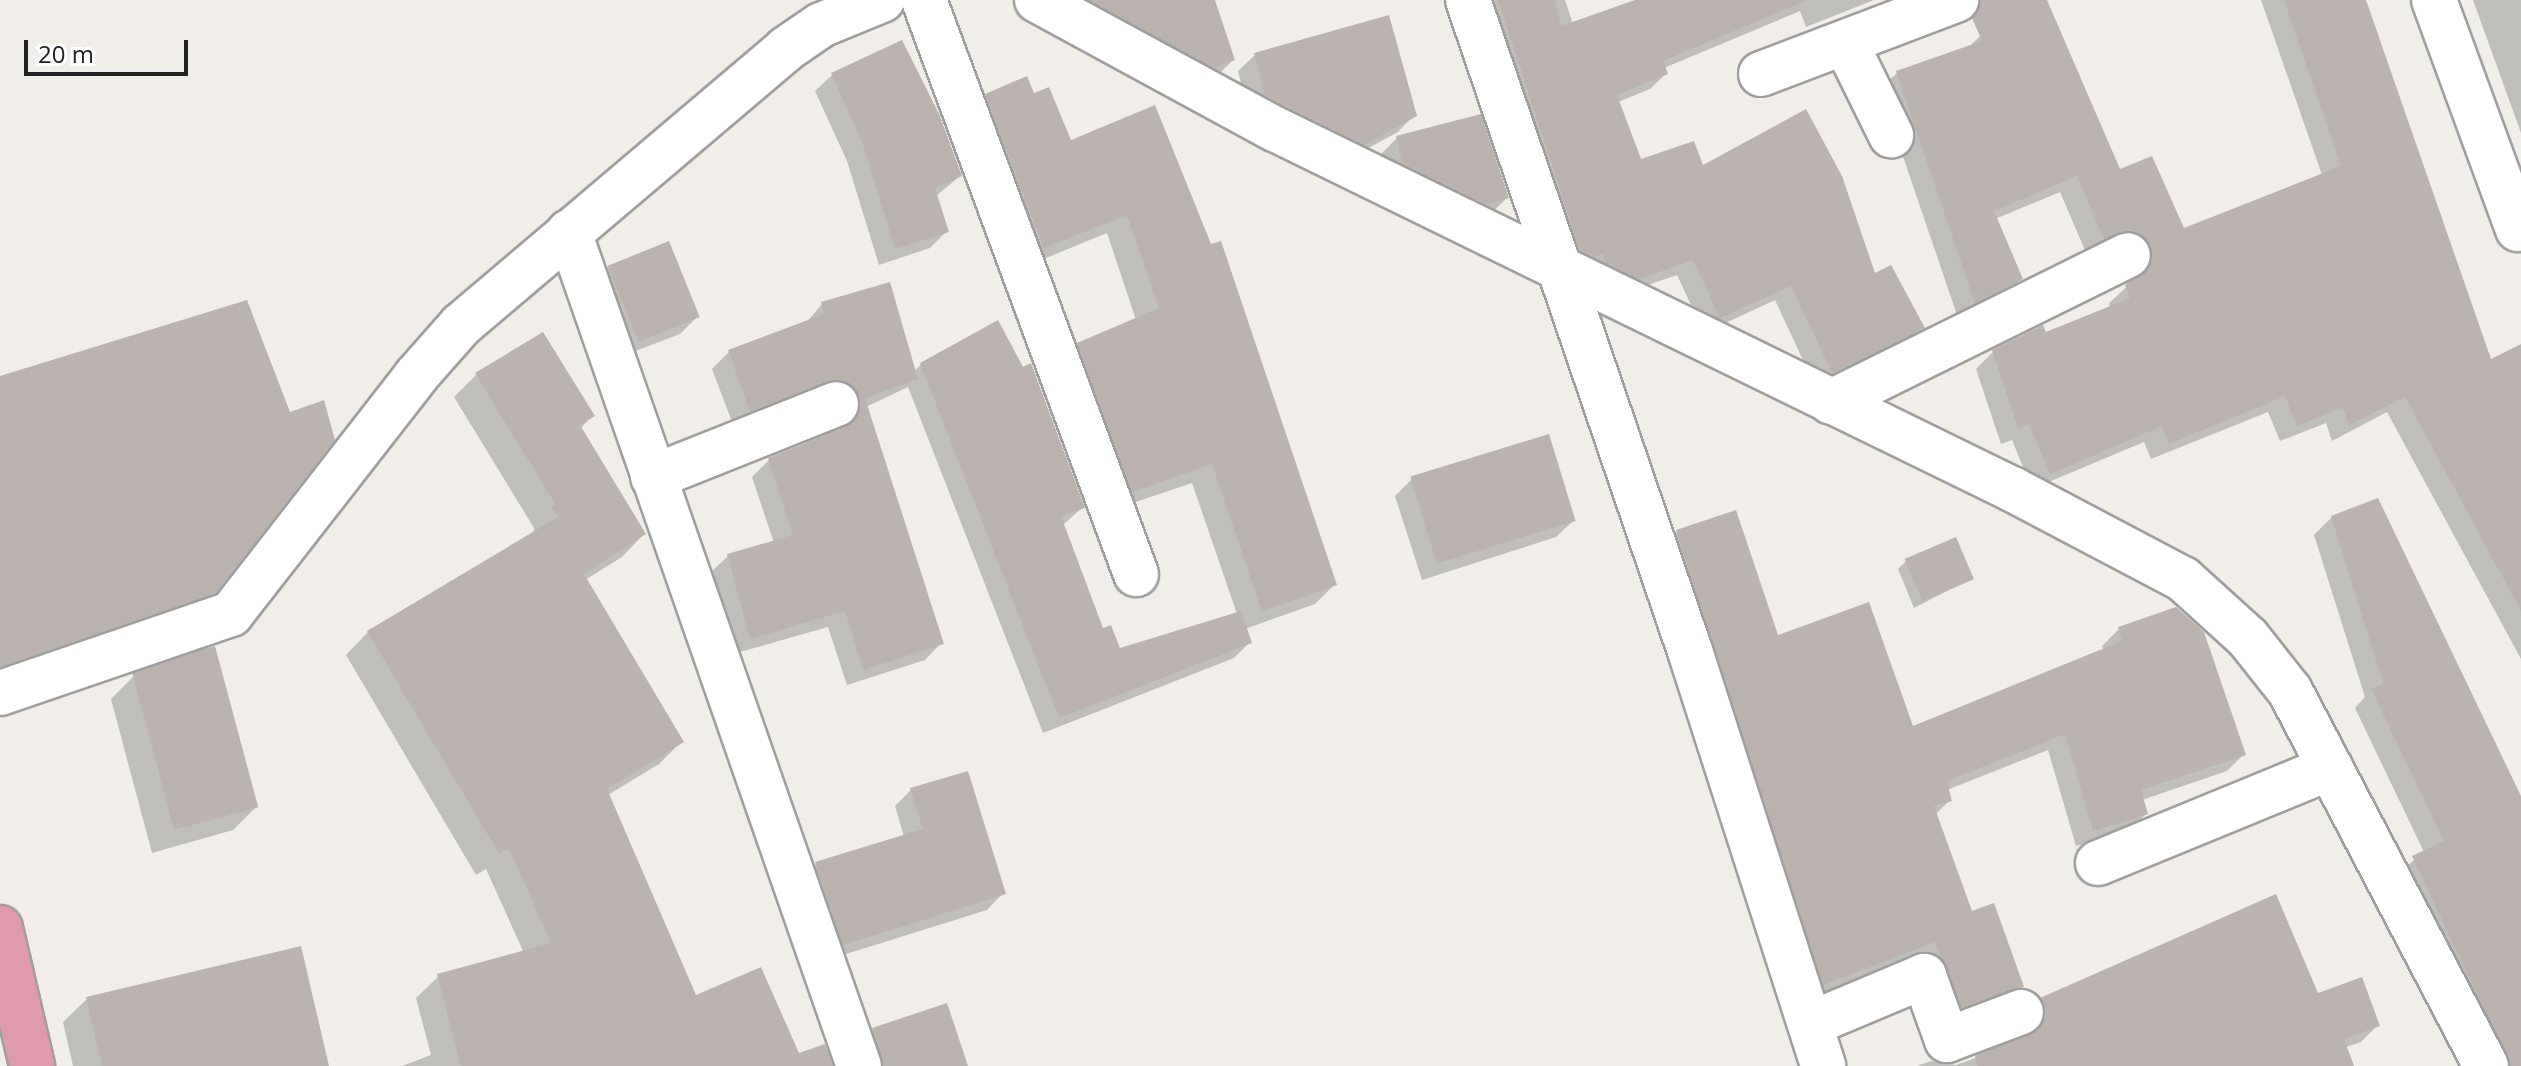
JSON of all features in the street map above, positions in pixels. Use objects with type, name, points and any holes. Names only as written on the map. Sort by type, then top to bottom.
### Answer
[{"type":"highway","points":[[0,928],[32,1066]]},
{"type":"street","points":[[0,693],[231,614],[416,376],[461,325],[786,49],[821,25],[882,0]]},
{"type":"street","points":[[924,0],[1136,574]]},
{"type":"street","points":[[1037,0],[1275,129],[1557,264],[2014,490],[2183,579],[2228,616],[2283,682],[2330,768],[2478,1064]]},
{"type":"street","points":[[1468,0],[1823,1066]]},
{"type":"street","points":[[1761,74],[1956,0]]},
{"type":"street","points":[[2434,0],[2518,229]]},
{"type":"street","points":[[1846,44],[1891,135]]},
{"type":"street","points":[[569,232],[859,1066]]},
{"type":"street","points":[[1831,402],[2128,255]]},
{"type":"street","points":[[653,477],[836,404]]},
{"type":"street","points":[[2098,863],[2330,768]]},
{"type":"street","points":[[1810,1024],[1924,976],[1947,1040],[2021,1012]]},
{"type":"building","points":[[1089,0],[1215,0],[1235,60],[1214,68]]},
{"type":"building","points":[[1498,0],[1555,0],[1561,26],[1635,0],[1807,0],[1663,61],[1668,74],[1617,95],[1641,159],[1694,141],[1703,165],[1806,109],[1842,176],[1875,273],[1891,265],[1925,328],[1832,373],[1791,286],[1720,318],[1693,260],[1639,279],[1606,263],[1603,254],[1594,257],[1580,250]]},
{"type":"building","points":[[1980,0],[2047,0],[2120,169],[2152,156],[2184,228],[2341,166],[2284,0],[2366,0],[2491,359],[2521,344],[2521,611],[2405,397],[2349,425],[2343,407],[2297,426],[2285,396],[2169,444],[2162,426],[2050,474],[2029,424],[2018,428],[1992,350],[2043,325],[2046,332],[2130,298],[2125,285],[2148,269],[2153,256],[2141,234],[2129,230],[2104,239],[2077,176],[1994,211],[2023,279],[1975,303],[1896,71],[1982,41],[1972,18]]},
{"type":"building","points":[[1389,15],[1417,116],[1364,145],[1265,95],[1254,53]]},
{"type":"building","points":[[902,40],[939,114],[962,176],[935,188],[949,232],[895,249],[863,144],[831,73]]},
{"type":"building","points":[[1027,76],[1034,93],[1049,87],[1071,140],[1155,105],[1211,244],[1221,241],[1337,585],[1262,611],[1212,464],[1132,492],[1077,343],[1159,308],[1127,215],[1044,248],[985,94]]},
{"type":"building","points":[[1481,114],[1509,198],[1486,204],[1402,163],[1396,136]]},
{"type":"building","points":[[669,241],[700,317],[639,342],[608,266]]},
{"type":"building","points":[[890,282],[918,379],[865,398],[944,644],[863,670],[845,611],[750,639],[727,554],[793,535],[768,458],[846,427],[861,408],[859,394],[851,384],[828,381],[750,411],[728,350],[824,314],[821,302]]},
{"type":"building","points":[[247,300],[290,412],[324,400],[335,440],[216,593],[0,667],[0,376]]},
{"type":"building","points":[[998,320],[1023,367],[1031,363],[1085,508],[1061,516],[1103,628],[1111,625],[1120,648],[1241,611],[1252,643],[1059,718],[920,363]]},
{"type":"building","points":[[543,332],[595,416],[580,425],[646,534],[584,574],[684,742],[607,789],[696,995],[761,967],[799,1053],[825,1044],[833,1066],[461,1066],[437,974],[551,943],[509,848],[499,854],[367,631],[558,517],[552,507],[555,504],[475,373]]},
{"type":"building","points":[[1549,434],[1576,521],[1437,563],[1410,476]]},
{"type":"building","points":[[2378,498],[2521,796],[2521,1066],[2511,1066],[2412,856],[2444,841],[2371,689],[2383,683],[2331,516]]},
{"type":"building","points":[[1736,510],[1778,635],[1869,602],[1913,726],[2122,641],[2118,627],[2176,607],[2204,632],[2246,755],[2141,790],[2148,814],[2093,831],[2065,734],[1947,781],[1952,801],[1934,806],[1972,911],[1994,903],[2024,987],[1962,1008],[1935,942],[1823,985],[1676,530]]},
{"type":"building","points":[[1956,537],[1974,579],[1922,601],[1904,559]]},
{"type":"building","points":[[215,646],[258,807],[174,830],[131,669]]},
{"type":"building","points":[[968,771],[1006,894],[843,945],[815,862],[923,829],[910,788]]},
{"type":"building","points":[[2276,894],[2318,993],[2362,977],[2380,1026],[2344,1039],[2354,1066],[1978,1066],[1975,1056],[2040,1028],[2046,1015],[2040,998]]},
{"type":"building","points":[[301,946],[329,1066],[102,1066],[86,997]]},
{"type":"building","points":[[947,1003],[968,1066],[883,1066],[872,1028]]}]
